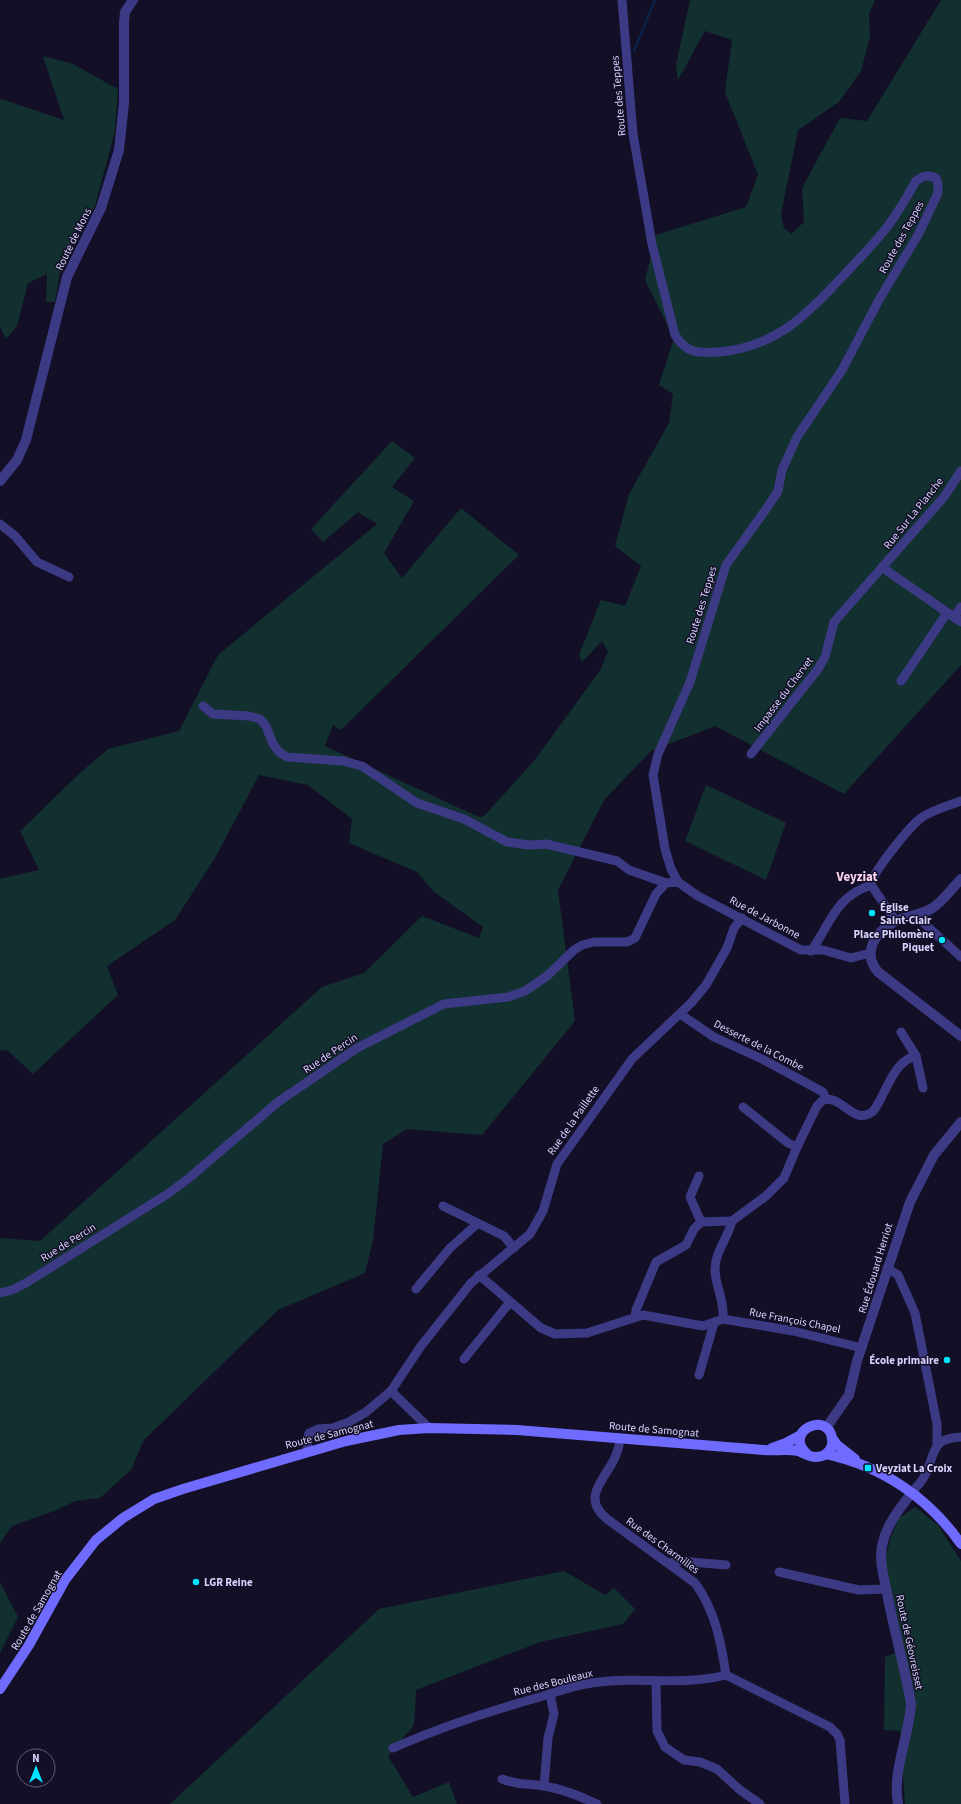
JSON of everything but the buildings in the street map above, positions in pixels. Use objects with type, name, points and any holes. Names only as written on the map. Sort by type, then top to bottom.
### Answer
[{"type":"main road","points":[[864,1466],[826,1454],[817,1457],[807,1454],[801,1446],[801,1435],[807,1427],[811,1425],[821,1425],[826,1428],[837,1445],[864,1466],[912,1492],[939,1516],[961,1544]]},
{"type":"main road","name":"Route de Samognat","points":[[0,1689],[29,1645],[65,1580],[96,1540],[123,1518],[154,1499],[307,1451],[365,1436],[429,1428],[484,1428],[764,1450],[797,1451],[807,1454]]},
{"type":"main road","name":"Route de Samognat","points":[[764,1450],[786,1443],[801,1435]]},
{"type":"main road","points":[[826,1454],[831,1447],[832,1438]]},
{"type":"street","name":"Route de Mons","points":[[0,481],[17,460],[26,440],[67,277],[77,253],[101,208],[114,169],[119,150],[124,103],[125,12],[133,0]]},
{"type":"street","name":"Route des Teppes","points":[[622,0],[633,134],[652,244],[675,334],[681,344],[688,350],[702,353],[738,349],[752,346],[785,330],[811,310],[884,231],[916,181],[923,176],[930,175],[936,178],[938,184],[938,193],[918,235],[880,298],[842,370],[797,437],[782,470],[778,491],[726,565],[690,682],[658,754],[653,775],[665,849],[671,869],[678,882]]},
{"type":"street","name":"Rue Sur La Planche","points":[[883,568],[944,497],[961,472]]},
{"type":"street","points":[[0,524],[15,536],[37,562],[69,577]]},
{"type":"street","points":[[883,568],[954,618]]},
{"type":"street","name":"Impasse du Chervet","points":[[751,754],[818,670],[824,657],[834,622],[883,568]]},
{"type":"street","points":[[901,680],[954,618],[961,607]]},
{"type":"street","points":[[203,706],[213,714],[249,716],[260,719],[266,726],[273,744],[279,752],[287,757],[343,761],[362,766],[417,803],[464,819],[507,842],[528,845],[546,844],[616,861],[629,870],[666,883],[678,882]]},
{"type":"street","points":[[870,886],[874,876],[910,828],[920,818],[931,812],[961,801]]},
{"type":"street","points":[[961,879],[933,908],[896,921],[878,935],[870,947],[872,964],[878,972],[961,1036]]},
{"type":"street","name":"Rue de Jarbonne","points":[[678,882],[698,896],[801,950],[823,950],[851,958],[870,953]]},
{"type":"street","name":"Rue de Percin","points":[[0,1293],[12,1290],[26,1283],[169,1193],[278,1102],[357,1048],[444,1004],[508,997],[525,991],[547,976],[574,950],[582,945],[594,942],[627,942],[635,938],[656,894],[666,883]]},
{"type":"street","points":[[870,886],[896,921]]},
{"type":"street","points":[[811,950],[844,899],[859,889],[870,886]]},
{"type":"street","points":[[915,915],[961,957]]},
{"type":"street","name":"Rue de la Paillette","points":[[307,1451],[309,1433],[318,1428],[333,1428],[348,1422],[366,1412],[391,1391],[421,1346],[479,1275],[530,1234],[539,1220],[557,1164],[632,1059],[680,1014],[712,977],[730,942],[734,928],[742,918]]},
{"type":"street","name":"Desserte de la Combe","points":[[680,1014],[714,1038],[762,1059],[823,1092],[826,1099]]},
{"type":"street","points":[[901,1032],[916,1056],[923,1088]]},
{"type":"street","points":[[635,1316],[636,1310],[656,1262],[660,1258],[686,1245],[694,1229],[701,1222],[732,1221],[766,1196],[784,1178],[817,1106],[826,1099],[837,1101],[855,1115],[864,1116],[873,1112],[894,1074],[907,1059],[916,1056]]},
{"type":"street","points":[[743,1107],[788,1143],[797,1147]]},
{"type":"street","name":"Rue Édouard Herriot","points":[[826,1428],[849,1394],[887,1268],[910,1202],[926,1166],[961,1122]]},
{"type":"street","points":[[699,1176],[690,1197],[701,1222]]},
{"type":"street","points":[[443,1206],[476,1224],[504,1236],[514,1248]]},
{"type":"street","points":[[479,1275],[541,1328],[555,1334],[593,1331],[635,1316],[650,1316],[691,1325],[703,1326],[723,1319],[724,1310],[715,1269],[717,1258],[729,1232],[732,1221]]},
{"type":"street","points":[[416,1289],[450,1248],[476,1224]]},
{"type":"street","points":[[887,1268],[896,1273],[900,1278],[915,1312],[937,1424],[937,1445]]},
{"type":"street","points":[[464,1359],[510,1302]]},
{"type":"street","name":"Rue François Chapel","points":[[723,1319],[800,1333],[862,1348]]},
{"type":"street","points":[[699,1375],[714,1323]]},
{"type":"street","points":[[391,1391],[429,1428]]},
{"type":"street","points":[[912,1492],[924,1477],[933,1451],[937,1445],[950,1438],[961,1437]]},
{"type":"street","name":"Rue des Charmilles","points":[[620,1439],[612,1464],[596,1492],[595,1503],[597,1508],[607,1519],[695,1583],[703,1594],[718,1632],[726,1675]]},
{"type":"street","name":"Route de Géovreisset","points":[[898,1804],[897,1789],[899,1765],[910,1716],[911,1704],[886,1589],[882,1564],[882,1544],[891,1523],[912,1492]]},
{"type":"street","points":[[669,1563],[680,1561],[726,1565]]},
{"type":"street","points":[[779,1572],[859,1590],[886,1589]]},
{"type":"street","points":[[726,1675],[830,1727],[837,1734],[840,1740],[845,1804]]},
{"type":"street","name":"Rue des Bouleaux","points":[[393,1748],[432,1731],[505,1706],[587,1684],[620,1681],[710,1679],[726,1675]]},
{"type":"street","points":[[656,1681],[657,1731],[665,1747],[684,1760],[700,1762],[717,1770],[740,1790],[760,1804]]},
{"type":"street","points":[[544,1786],[548,1738],[554,1714],[550,1694]]},
{"type":"street","points":[[502,1779],[517,1785],[544,1786],[566,1791],[597,1804]]},
{"type":"green space","points":[[690,0],[875,0],[869,14],[870,37],[861,71],[839,102],[798,130],[781,214],[784,228],[791,234],[804,222],[802,188],[840,118],[867,121],[941,0],[961,0],[961,665],[844,794],[715,726],[651,751],[604,800],[558,890],[575,1021],[482,1135],[407,1129],[383,1144],[373,1241],[365,1273],[278,1310],[144,1440],[131,1470],[100,1498],[75,1501],[57,1510],[12,1526],[0,1543],[0,1238],[40,1241],[322,987],[364,973],[422,916],[479,938],[483,927],[434,892],[417,872],[349,843],[352,819],[308,785],[259,775],[215,858],[175,920],[107,966],[118,995],[33,1074],[7,1050],[0,1051],[0,879],[39,870],[20,831],[81,772],[108,749],[179,731],[218,655],[377,524],[358,512],[323,542],[311,529],[392,441],[415,458],[392,487],[414,501],[384,553],[402,578],[461,508],[519,555],[341,730],[333,725],[325,746],[479,817],[484,816],[534,761],[601,669],[608,651],[602,641],[582,662],[579,655],[601,600],[625,606],[641,566],[615,546],[629,494],[669,423],[673,394],[659,385],[674,338],[645,280],[656,235],[746,207],[758,175],[725,92],[732,40],[705,31],[678,80],[676,65]]},
{"type":"green space","points":[[43,56],[73,64],[118,89],[115,131],[95,206],[61,266],[55,302],[46,302],[47,274],[28,283],[17,326],[6,339],[0,327],[0,101],[1,99],[64,120]]},
{"type":"green space","points":[[706,785],[786,823],[766,880],[685,841]]},
{"type":"green space","points":[[915,1507],[938,1525],[961,1561],[961,1804],[905,1804],[900,1731],[884,1730],[885,1657],[900,1651],[885,1561],[890,1539],[898,1519]]},
{"type":"green space","points":[[564,1571],[605,1595],[614,1588],[635,1609],[623,1624],[540,1642],[416,1690],[414,1725],[388,1756],[413,1797],[449,1782],[457,1804],[170,1804],[379,1609]]},
{"type":"green space","points":[[0,1582],[18,1617],[0,1653]]},
{"type":"waterway","points":[[634,51],[655,0]]},
{"type":"place","name":"Église Saint-Clair","points":[[872,913]]},
{"type":"place","name":"Place Philomène Piquet","points":[[942,940]]},
{"type":"place","name":"École primaire","points":[[947,1360]]},
{"type":"place","name":"Veyziat La Croix","points":[[868,1468]]},
{"type":"place","name":"LGR Reine","points":[[196,1582]]},
{"type":"district","name":"Veyziat","points":[[857,876]]}]
